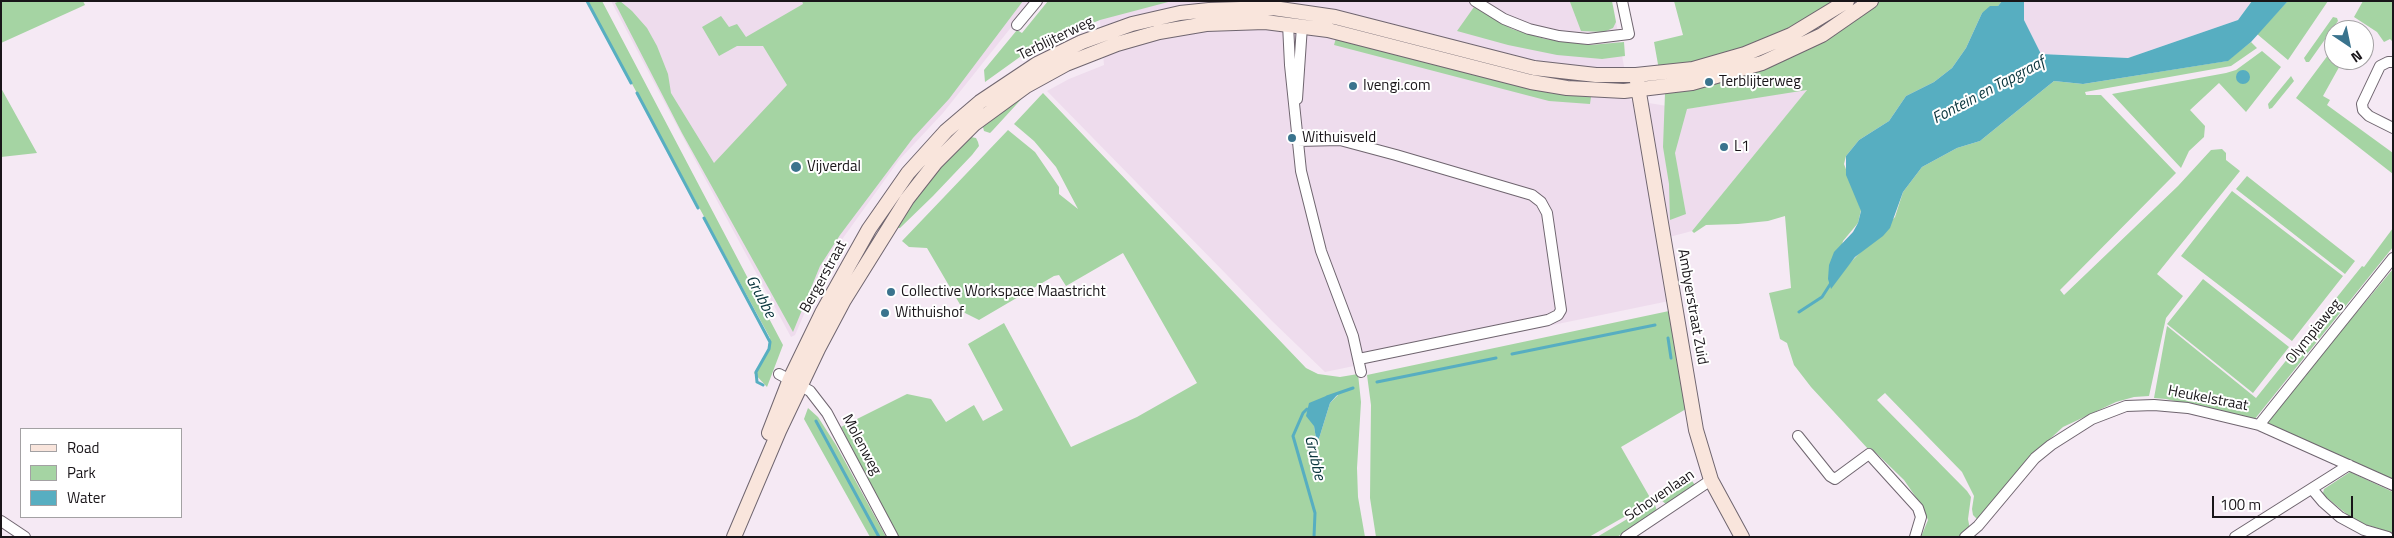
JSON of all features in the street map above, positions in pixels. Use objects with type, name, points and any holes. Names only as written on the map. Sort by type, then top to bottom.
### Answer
[{"type":"main road","name":"Terblijterweg","points":[[994,100],[1024,72],[1060,52],[1093,37],[1132,24],[1166,16],[1209,10],[1263,8],[1296,12],[1374,26],[1534,68],[1596,75],[1636,75],[1693,68],[1745,54],[1792,35],[1847,1]]},
{"type":"main road","name":"Terblijterweg","points":[[1296,12],[1349,35],[1531,82],[1592,90],[1638,90],[1692,82],[1762,63],[1822,35],[1871,1]]},
{"type":"main road","name":"Ambyerstraat Zuid","points":[[1636,75],[1700,446],[1711,480],[1742,537]]},
{"type":"main road","name":"Bergerstraat","points":[[734,537],[775,429],[790,379],[837,286],[895,190],[946,132],[994,100]]},
{"type":"street","points":[[1017,24],[1036,1]]},
{"type":"street","points":[[1475,1],[1504,19],[1544,34],[1588,39],[1629,34],[1622,1]]},
{"type":"street","points":[[1296,12],[1290,65],[1296,107],[1297,141],[1312,219],[1321,251],[1353,336],[1361,372]]},
{"type":"street","points":[[2393,62],[2380,66],[2362,104],[2363,110],[2369,116],[2393,128]]},
{"type":"street","points":[[1297,141],[1340,140],[1396,155],[1532,195],[1541,202],[1547,213],[1560,310],[1558,315],[1548,320],[1359,359]]},
{"type":"street","name":"Olympiaweg","points":[[2259,424],[2393,258]]},
{"type":"street","name":"Molenweg","points":[[790,379],[810,391],[831,420],[893,537]]},
{"type":"street","name":"Heukelstraat","points":[[1965,537],[1978,526],[2035,458],[2051,444],[2109,411],[2137,405],[2188,408],[2259,424],[2393,485]]},
{"type":"street","points":[[1798,436],[1830,476],[1835,479],[1869,454],[1918,508],[1921,517],[1915,537]]},
{"type":"street","points":[[2235,537],[2349,465]]},
{"type":"street","name":"Schovenlaan","points":[[1626,537],[1711,480]]},
{"type":"street","points":[[2312,489],[2323,502],[2340,516],[2364,530],[2388,537]]},
{"type":"street","points":[[1,521],[25,537]]},
{"type":"shaded area","name":"Vijverdal","points":[[611,1],[1032,1],[943,113],[899,160],[828,259],[795,335],[791,337]]},
{"type":"shaded area","points":[[1098,1],[1570,1],[1575,12],[1613,5],[1630,100],[1686,109],[1808,89],[1692,231],[1658,240],[1669,301],[1325,372],[1272,321],[1047,91],[1069,79],[1104,65]]},
{"type":"shaded area","points":[[2024,1],[2252,1],[2238,20],[2128,58],[2041,54],[2024,20]]},
{"type":"green space","points":[[1,1],[83,1],[85,5],[1,43]]},
{"type":"green space","points":[[587,1],[602,1],[783,345],[767,387],[754,373],[767,353],[770,338]]},
{"type":"green space","name":"Vijverdal","points":[[620,1],[647,28],[657,46],[668,74],[671,93],[714,163],[787,85],[763,46],[737,46],[719,56],[702,27],[721,16],[729,27],[737,24],[746,37],[803,4],[802,1],[1023,1],[949,99],[913,138],[840,235],[820,266],[793,332],[682,133],[615,3]]},
{"type":"green space","points":[[1048,1],[1172,1],[1100,20],[1058,37],[1031,49],[985,82],[984,70],[1017,30],[1022,33]]},
{"type":"green space","points":[[1612,1],[1616,22],[1613,28],[1604,32],[1581,31],[1570,2]]},
{"type":"green space","points":[[1674,1],[1842,1],[1816,18],[1745,50],[1659,70],[1654,42],[1683,35]]},
{"type":"green space","points":[[1874,1],[2002,1],[1998,6],[1982,13],[1966,48],[1952,68],[1934,82],[1906,96],[1889,121],[1859,140],[1846,156],[1844,164],[1861,210],[1858,223],[1843,241],[1831,288],[1843,270],[1895,217],[1903,192],[1922,167],[1957,148],[1980,141],[2054,81],[2083,84],[2227,61],[2251,42],[2257,48],[2231,66],[2085,92],[2086,95],[2101,95],[2176,173],[2060,290],[2064,295],[2178,186],[2211,150],[2222,149],[2226,153],[2226,160],[2240,171],[2157,274],[2183,296],[2166,318],[2149,396],[2134,397],[2116,402],[2063,427],[2040,448],[1979,521],[1973,515],[1974,496],[1962,472],[1885,393],[1877,400],[1971,497],[1968,519],[1970,530],[1960,537],[1921,537],[1928,520],[1922,506],[1904,480],[1871,448],[1869,450],[1811,387],[1794,365],[1787,343],[1780,339],[1769,293],[1791,288],[1785,216],[1768,221],[1706,225],[1694,233],[1692,231],[1807,90],[1687,109],[1675,153],[1686,214],[1670,220],[1669,184],[1663,147],[1665,93],[1711,85],[1746,71]]},
{"type":"green space","points":[[2288,1],[2328,1],[2288,60],[2257,34]]},
{"type":"green space","points":[[2363,1],[2393,1],[2393,42],[2390,39],[2384,42],[2374,30],[2374,20],[2359,20],[2354,17]]},
{"type":"green space","points":[[1474,7],[1512,29],[1545,39],[1590,45],[1624,42],[1625,56],[1602,59],[1557,55],[1508,45],[1457,31]]},
{"type":"green space","points":[[2324,30],[2324,41],[2309,62],[2306,62],[2304,58]]},
{"type":"green space","points":[[1336,38],[1550,93],[1591,97],[1590,104],[1549,101],[1334,45]]},
{"type":"green space","points":[[2262,51],[2281,67],[2246,112],[2219,83],[2190,110],[2205,126],[2204,137],[2189,151],[2181,168],[2112,94],[2226,73],[2236,70]]},
{"type":"green space","points":[[2324,60],[2324,70],[2337,70],[2323,96],[2330,100],[2327,105],[2393,153],[2393,174],[2296,98]]},
{"type":"green space","points":[[2291,76],[2294,81],[2272,108],[2269,109],[2268,104]]},
{"type":"green space","points":[[1,88],[37,153],[1,157]]},
{"type":"green space","points":[[1043,93],[1306,368],[1318,374],[1340,377],[1358,374],[1361,402],[1357,468],[1358,497],[1365,537],[898,537],[841,427],[907,394],[931,399],[946,422],[974,405],[983,421],[1003,410],[968,344],[1004,323],[1071,447],[1137,417],[1197,383],[1123,253],[1066,286],[1059,275],[1054,276],[979,320],[965,313],[927,248],[909,247],[902,241],[1008,130],[1035,152],[1059,187],[1059,194],[1078,209],[1056,167],[1034,141],[1014,124]],"holes":[[[1338,395],[1330,403],[1317,445],[1314,426],[1326,396]]]},
{"type":"green space","points":[[1026,94],[990,133],[984,131],[983,127]]},
{"type":"green space","points":[[971,137],[976,138],[979,146],[972,155],[933,196],[900,228],[897,228],[896,225],[904,212],[941,165]]},
{"type":"green space","points":[[2247,176],[2355,261],[2345,274],[2236,189]]},
{"type":"green space","points":[[2232,191],[2343,276],[2292,341],[2181,256]]},
{"type":"green space","points":[[2393,228],[2393,247],[2254,420],[2166,399],[2154,398],[2167,326],[2256,398],[2362,266],[2364,267]]},
{"type":"green space","points":[[2393,269],[2393,481],[2265,422]]},
{"type":"green space","points":[[2203,279],[2289,347],[2253,393],[2167,324]]},
{"type":"green space","points":[[1669,311],[1686,409],[1621,447],[1652,501],[1589,537],[1376,537],[1370,498],[1371,405],[1367,375]]},
{"type":"green space","points":[[808,408],[818,417],[836,445],[886,537],[870,537],[804,419]]},
{"type":"green space","points":[[2350,472],[2393,492],[2393,533],[2364,524],[2349,516],[2323,493],[2324,489]]},
{"type":"green space","points":[[1692,481],[1695,485],[1667,505],[1660,499]]},
{"type":"green space","points":[[1655,505],[1657,511],[1617,537],[1597,537],[1644,509]]},
{"type":"water","points":[[2002,1],[2024,1],[2024,20],[2041,54],[2128,58],[2238,20],[2252,1],[2288,1],[2251,42],[2228,61],[2083,84],[2054,81],[1980,141],[1957,148],[1922,167],[1903,192],[1890,228],[1883,236],[1855,257],[1831,289],[1828,279],[1829,265],[1834,252],[1853,232],[1861,211],[1846,175],[1846,156],[1859,140],[1889,121],[1906,96],[1934,82],[1952,68],[1966,48],[1982,13],[1990,6],[1998,6]]},
{"type":"water","points":[[2240,70],[2246,70],[2250,77],[2246,84],[2240,84],[2236,80],[2236,74]]},
{"type":"water","points":[[1338,394],[1330,403],[1317,445],[1314,426],[1306,416],[1309,403],[1326,396]]},
{"type":"waterway","name":"Grubbe","points":[[587,1],[631,83]]},
{"type":"waterway","name":"Grubbe","points":[[637,93],[698,208]]},
{"type":"waterway","name":"Grubbe","points":[[704,218],[770,342],[769,349],[756,372],[757,382],[763,385]]},
{"type":"waterway","name":"Fontein en Tapgraaf","points":[[1799,312],[1822,297],[1831,283]]},
{"type":"waterway","name":"Grubbe","points":[[1512,354],[1655,325]]},
{"type":"waterway","name":"Grubbe","points":[[1668,338],[1671,358]]},
{"type":"waterway","name":"Grubbe","points":[[1377,382],[1496,358]]},
{"type":"waterway","name":"Grubbe","points":[[1327,397],[1353,388]]},
{"type":"waterway","name":"Grubbe","points":[[1307,409],[1303,413],[1293,436],[1315,513],[1314,537]]},
{"type":"waterway","name":"Grubbe","points":[[816,421],[879,537]]},
{"type":"place","name":"Terblijterweg","points":[[1709,82]]},
{"type":"place","name":"Ivengi.com","points":[[1353,86]]},
{"type":"place","name":"Withuisveld","points":[[1292,138]]},
{"type":"place","name":"L1","points":[[1724,147]]},
{"type":"place","name":"Vijverdal","points":[[796,167]]},
{"type":"place","name":"Collective Workspace Maastricht","points":[[891,292]]},
{"type":"place","name":"Withuishof","points":[[885,313]]}]
